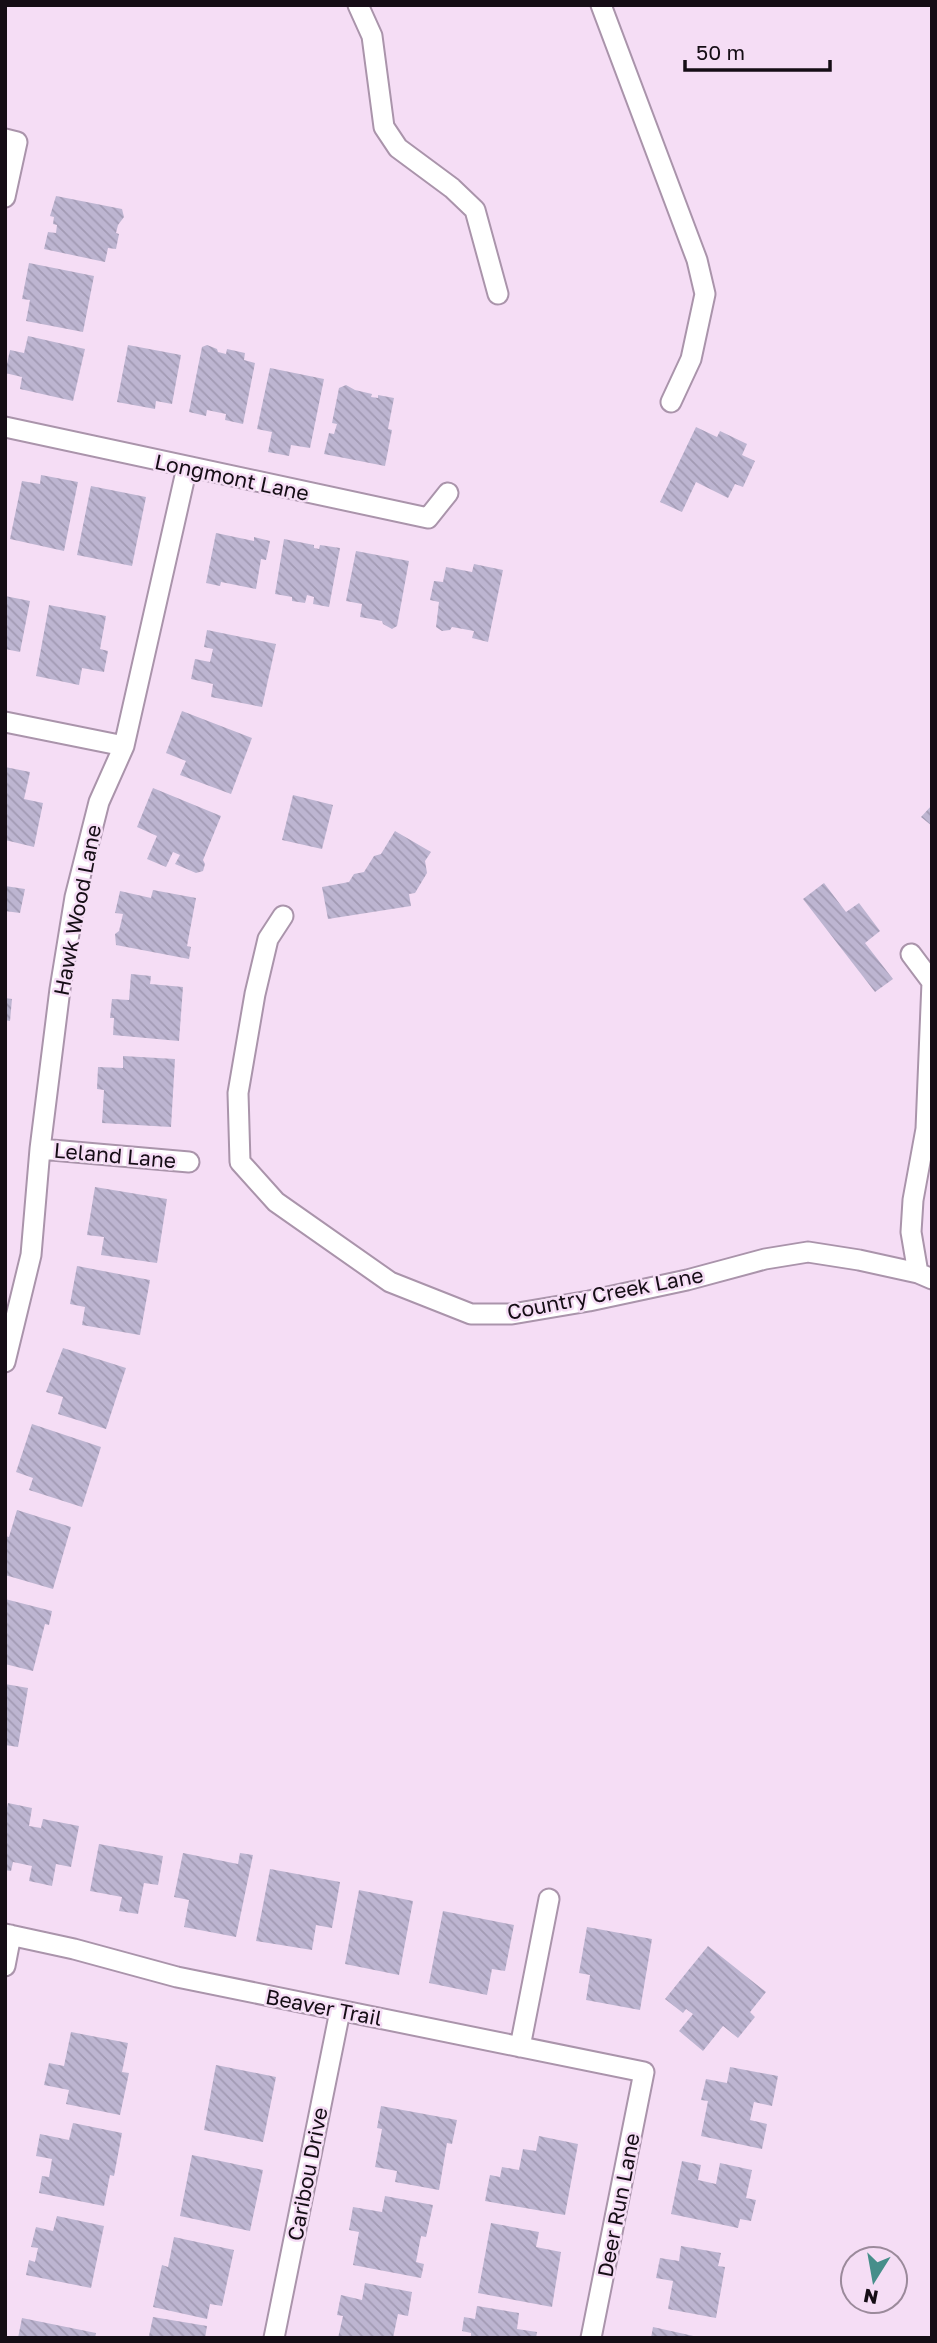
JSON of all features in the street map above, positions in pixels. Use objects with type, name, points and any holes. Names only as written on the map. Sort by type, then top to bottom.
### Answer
[{"type":"street","points":[[358,5],[372,36],[384,127],[398,148],[452,188],[475,210],[498,294]]},
{"type":"street","points":[[601,5],[697,260],[705,294],[691,359],[671,401]]},
{"type":"street","points":[[5,197],[11,140]]},
{"type":"street","name":"Longmont Lane","points":[[5,427],[428,518],[448,493]]},
{"type":"street","name":"Hawk Wood Lane","points":[[5,1362],[31,1255],[40,1149],[60,989],[75,897],[99,802],[124,746],[187,467]]},
{"type":"street","points":[[5,722],[124,746]]},
{"type":"street","name":"Country Creek Lane","points":[[283,916],[268,939],[255,994],[238,1093],[240,1162],[276,1202],[390,1282],[471,1314],[512,1314],[589,1301],[687,1280],[765,1259],[807,1252],[859,1260],[925,1276]]},
{"type":"street","points":[[911,954],[932,982],[926,1129],[913,1200],[911,1232],[925,1276]]},
{"type":"street","name":"Leland Lane","points":[[40,1149],[189,1162]]},
{"type":"street","points":[[520,2046],[550,1899]]},
{"type":"street","points":[[5,1966],[8,1935]]},
{"type":"street","name":"Beaver Trail","points":[[8,1935],[74,1949],[177,1977],[644,2072]]},
{"type":"street","name":"Caribou Drive","points":[[274,2338],[340,2011]]},
{"type":"street","name":"Deer Run Lane","points":[[591,2338],[644,2072]]},
{"type":"building","points":[[56,196],[122,209],[124,217],[116,233],[119,234],[116,249],[108,248],[105,262],[44,249],[48,232],[56,233],[57,225],[53,224],[54,217],[50,216]]},
{"type":"building","points":[[29,263],[94,276],[83,332],[26,321],[30,300],[22,299]]},
{"type":"building","points":[[28,336],[85,349],[73,401],[20,389],[22,377],[5,373],[10,350],[24,353]]},
{"type":"building","points":[[128,345],[181,355],[172,404],[156,401],[155,409],[117,402]]},
{"type":"building","points":[[207,345],[226,354],[227,349],[245,353],[244,360],[255,363],[243,424],[225,420],[226,414],[207,410],[206,416],[189,412],[202,347]]},
{"type":"building","points":[[270,368],[324,379],[310,448],[291,445],[289,456],[268,452],[272,432],[257,429]]},
{"type":"building","points":[[346,385],[372,394],[371,397],[378,398],[378,395],[394,398],[388,429],[392,430],[385,466],[324,454],[329,433],[334,434],[337,424],[332,423],[339,388]]},
{"type":"building","points":[[696,427],[717,437],[720,431],[747,444],[742,455],[755,461],[743,487],[735,484],[728,498],[696,482],[682,512],[660,502]]},
{"type":"building","points":[[41,475],[78,482],[64,551],[10,539],[22,481],[40,484]]},
{"type":"building","points":[[91,486],[146,497],[132,566],[77,555]]},
{"type":"building","points":[[216,533],[254,541],[254,537],[270,541],[266,560],[261,559],[256,589],[221,582],[220,586],[206,583]]},
{"type":"building","points":[[284,539],[314,545],[314,548],[319,549],[320,545],[340,548],[329,607],[313,604],[314,597],[307,595],[305,603],[275,594]]},
{"type":"building","points":[[356,551],[409,561],[397,626],[392,629],[382,621],[360,617],[362,604],[346,601]]},
{"type":"building","points":[[474,564],[503,570],[488,642],[472,638],[474,631],[452,627],[442,631],[436,627],[439,602],[430,600],[434,581],[443,582],[446,567],[472,572]]},
{"type":"building","points":[[5,596],[30,601],[20,652],[5,649]]},
{"type":"building","points":[[49,605],[106,616],[100,649],[108,651],[104,672],[82,668],[79,685],[36,676]]},
{"type":"building","points":[[207,630],[276,644],[262,707],[211,697],[213,684],[191,679],[195,659],[210,662],[213,649],[204,647]]},
{"type":"building","points":[[182,711],[252,738],[231,794],[180,775],[186,761],[166,753]]},
{"type":"building","points":[[5,767],[30,772],[24,799],[43,803],[34,847],[5,840]]},
{"type":"building","points":[[153,788],[221,816],[203,860],[203,871],[196,873],[175,864],[180,855],[173,852],[166,867],[147,859],[157,836],[137,827]]},
{"type":"building","points":[[293,795],[333,805],[322,849],[282,840]]},
{"type":"building","points":[[932,805],[932,826],[921,817]]},
{"type":"building","points":[[395,831],[431,852],[425,861],[427,873],[415,893],[409,894],[411,906],[328,919],[322,887],[349,882],[354,874],[364,872],[374,856],[381,854]]},
{"type":"building","points":[[824,883],[846,912],[859,903],[880,931],[865,943],[893,979],[875,992],[803,899]]},
{"type":"building","points":[[5,886],[25,889],[20,913],[5,911]]},
{"type":"building","points":[[153,890],[196,898],[187,946],[191,947],[189,959],[116,945],[115,934],[119,931],[123,914],[115,913],[120,891],[151,898]]},
{"type":"building","points":[[131,974],[151,976],[150,984],[183,987],[179,1041],[113,1035],[114,1018],[110,1018],[112,999],[129,1000]]},
{"type":"building","points":[[5,998],[12,999],[10,1021],[5,1020]]},
{"type":"building","points":[[123,1056],[175,1059],[171,1127],[102,1123],[104,1090],[97,1089],[98,1067],[123,1068]]},
{"type":"building","points":[[95,1187],[167,1199],[157,1263],[101,1255],[104,1237],[87,1235]]},
{"type":"building","points":[[77,1266],[150,1280],[140,1335],[82,1325],[85,1307],[70,1304]]},
{"type":"building","points":[[63,1348],[126,1368],[106,1429],[58,1414],[63,1397],[46,1392]]},
{"type":"building","points":[[32,1424],[101,1447],[82,1507],[29,1490],[33,1478],[16,1472]]},
{"type":"building","points":[[17,1510],[71,1527],[53,1589],[5,1575],[5,1536],[9,1537]]},
{"type":"building","points":[[5,1599],[52,1611],[49,1625],[45,1624],[33,1671],[5,1664]]},
{"type":"building","points":[[5,1684],[28,1688],[18,1747],[5,1745]]},
{"type":"building","points":[[8,1803],[32,1808],[29,1826],[41,1828],[43,1819],[79,1826],[71,1867],[56,1864],[52,1886],[29,1881],[32,1866],[13,1862],[11,1871],[5,1870],[5,1818]]},
{"type":"building","points":[[99,1844],[163,1856],[158,1885],[144,1883],[138,1914],[119,1911],[122,1897],[90,1891]]},
{"type":"building","points":[[183,1853],[238,1864],[240,1853],[253,1855],[236,1937],[184,1927],[189,1900],[174,1897]]},
{"type":"building","points":[[270,1869],[340,1882],[332,1928],[316,1925],[312,1950],[256,1941]]},
{"type":"building","points":[[359,1890],[413,1901],[399,1975],[345,1964]]},
{"type":"building","points":[[443,1911],[514,1925],[505,1971],[492,1969],[487,1995],[429,1983]]},
{"type":"building","points":[[587,1927],[652,1939],[640,2010],[586,2000],[590,1975],[579,1973]]},
{"type":"building","points":[[708,1946],[766,1992],[750,2012],[755,2017],[738,2038],[723,2026],[703,2051],[679,2031],[693,2014],[686,2009],[683,2013],[665,1999]]},
{"type":"building","points":[[71,2032],[128,2043],[122,2072],[129,2073],[120,2115],[66,2104],[69,2090],[44,2085],[49,2063],[64,2066]]},
{"type":"building","points":[[216,2065],[276,2077],[263,2142],[204,2130]]},
{"type":"building","points":[[730,2067],[778,2076],[772,2106],[754,2102],[750,2120],[767,2124],[762,2149],[701,2136],[708,2101],[701,2100],[706,2079],[727,2083]]},
{"type":"building","points":[[381,2106],[457,2120],[452,2144],[447,2143],[439,2190],[395,2182],[397,2171],[375,2167],[382,2129],[377,2128]]},
{"type":"building","points":[[73,2123],[122,2133],[114,2176],[110,2175],[104,2206],[39,2193],[42,2176],[49,2177],[52,2159],[36,2156],[40,2134],[69,2140]]},
{"type":"building","points":[[539,2136],[578,2144],[565,2215],[485,2201],[490,2175],[500,2177],[502,2167],[519,2170],[523,2149],[536,2151]]},
{"type":"building","points":[[192,2155],[263,2170],[250,2231],[180,2216]]},
{"type":"building","points":[[682,2161],[701,2165],[698,2180],[716,2184],[720,2163],[752,2170],[746,2198],[756,2200],[751,2221],[740,2219],[738,2228],[671,2214]]},
{"type":"building","points":[[385,2196],[433,2205],[426,2237],[421,2236],[416,2262],[424,2264],[421,2278],[353,2265],[359,2232],[349,2230],[353,2207],[382,2212]]},
{"type":"building","points":[[57,2216],[104,2226],[91,2288],[26,2275],[29,2260],[35,2262],[38,2248],[31,2247],[36,2227],[53,2231]]},
{"type":"building","points":[[491,2223],[539,2232],[536,2247],[561,2252],[552,2307],[478,2293]]},
{"type":"building","points":[[174,2237],[234,2250],[222,2306],[210,2304],[207,2319],[153,2307],[162,2265],[168,2267]]},
{"type":"building","points":[[681,2246],[721,2253],[718,2266],[725,2267],[716,2318],[668,2309],[673,2281],[656,2278],[660,2258],[679,2261]]},
{"type":"building","points":[[365,2283],[412,2292],[408,2316],[398,2314],[393,2338],[338,2338],[343,2316],[337,2315],[341,2295],[362,2300]]},
{"type":"building","points":[[477,2306],[519,2313],[517,2329],[537,2332],[536,2338],[471,2338],[471,2333],[462,2331],[464,2317],[475,2319]]},
{"type":"building","points":[[153,2317],[207,2326],[205,2338],[149,2336]]},
{"type":"building","points":[[22,2318],[96,2333],[95,2338],[18,2338]]},
{"type":"building","points":[[653,2327],[698,2337],[698,2338],[651,2338]]}]
